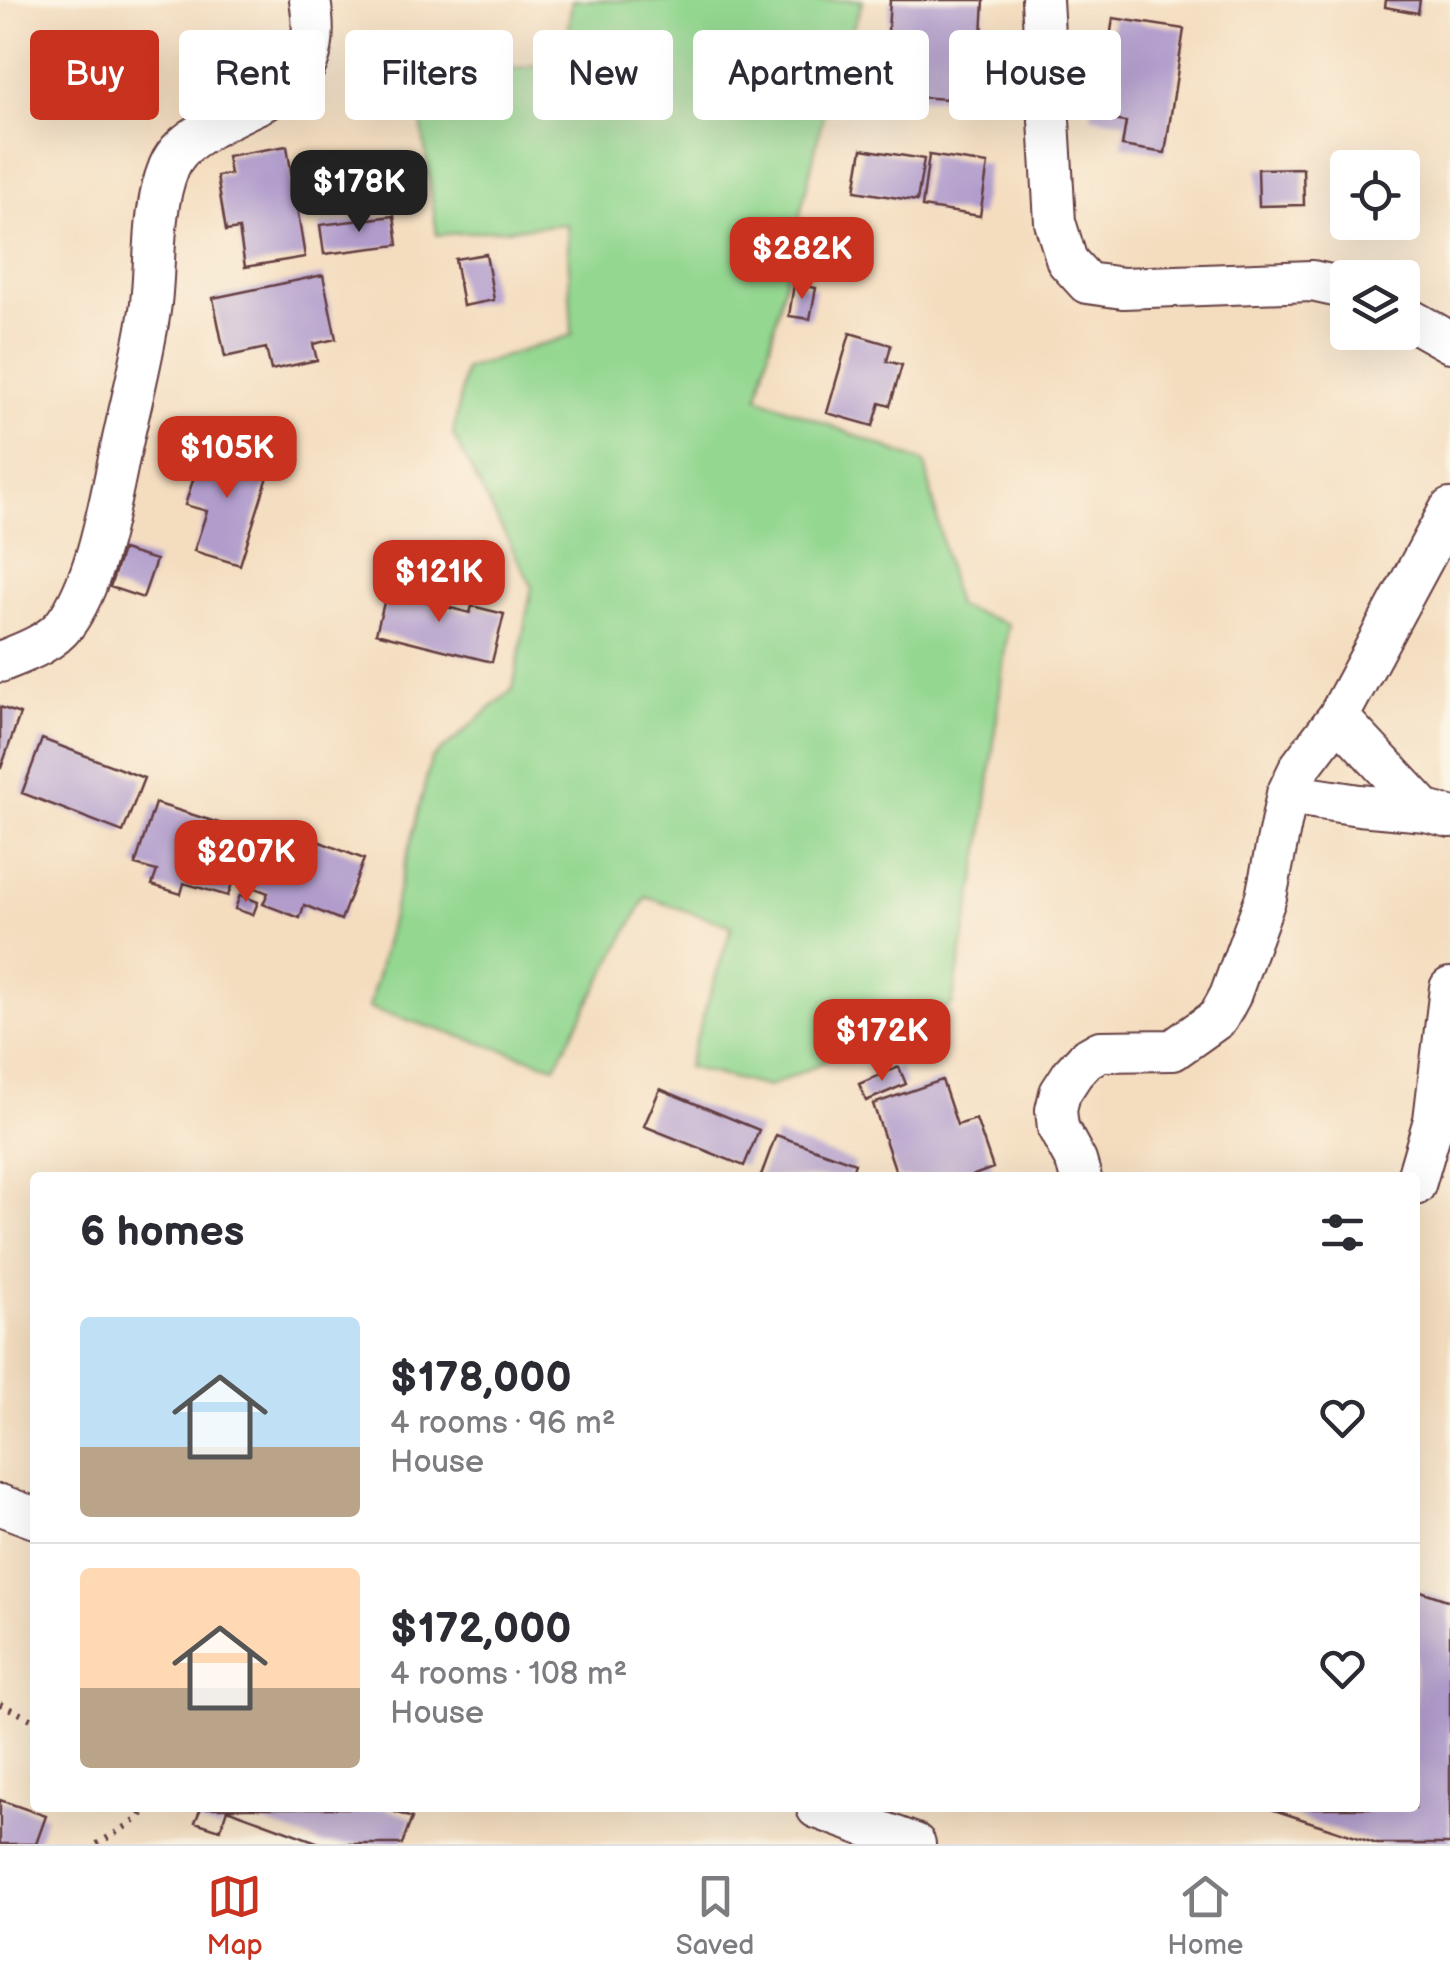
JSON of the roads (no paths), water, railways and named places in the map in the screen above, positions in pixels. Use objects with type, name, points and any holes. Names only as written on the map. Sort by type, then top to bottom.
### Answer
[{"type":"street","points":[[0,662],[37,646],[66,623],[98,552],[147,328],[155,242],[168,169],[178,150],[196,136],[292,86],[303,72],[315,36],[310,0]]},
{"type":"street","points":[[1042,0],[1055,222],[1067,260],[1087,283],[1123,288],[1312,281],[1330,285]]},
{"type":"street","points":[[1420,325],[1450,342]]},
{"type":"street","points":[[1079,1172],[1058,1128],[1056,1110],[1060,1093],[1086,1059],[1100,1051],[1173,1050],[1218,1018],[1230,996],[1266,897],[1287,794],[1300,767],[1338,717],[1450,510]]},
{"type":"street","points":[[1338,717],[1438,814]]},
{"type":"street","points":[[1287,794],[1438,814]]},
{"type":"street","points":[[1419,1172],[1434,1120],[1450,988]]},
{"type":"street","points":[[0,1505],[30,1516]]},
{"type":"street","points":[[828,1812],[916,1844]]}]
